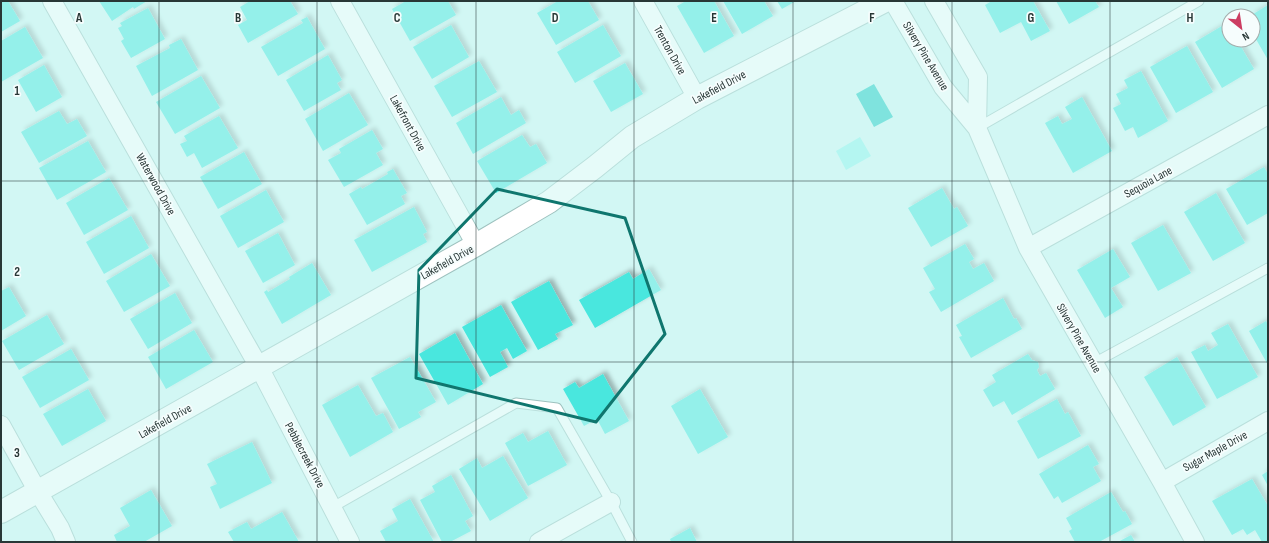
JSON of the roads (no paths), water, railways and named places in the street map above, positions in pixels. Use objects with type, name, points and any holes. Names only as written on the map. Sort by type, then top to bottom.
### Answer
[{"type":"street","name":"Waterwood Drive","points":[[52,1],[259,367]]},
{"type":"street","name":"Lakefront Drive","points":[[340,1],[476,245]]},
{"type":"street","name":"Trenton Drive","points":[[643,1],[697,98]]},
{"type":"street","name":"Lakefield Drive","points":[[1,512],[476,245],[548,202],[632,137],[697,98],[886,1]]},
{"type":"street","name":"Silvery Pine Avenue","points":[[893,1],[943,87],[977,128],[1028,248],[1195,542]]},
{"type":"street","name":"Silvery Pine Avenue","points":[[934,1],[978,77],[977,128]]},
{"type":"street","name":"Sequoia Lane","points":[[1028,248],[1268,115]]},
{"type":"street","name":"Pebblecreek Drive","points":[[259,367],[350,542]]},
{"type":"street","name":"Sugar Maple Drive","points":[[1162,482],[1268,421]]},
{"type":"street","points":[[1,425],[60,528],[66,542]]},
{"type":"street","points":[[539,542],[611,502]]},
{"type":"lane","points":[[977,128],[1199,1]]},
{"type":"lane","points":[[1094,364],[1268,268]]},
{"type":"lane","points":[[332,507],[516,403],[557,408],[611,502],[632,542]]}]
